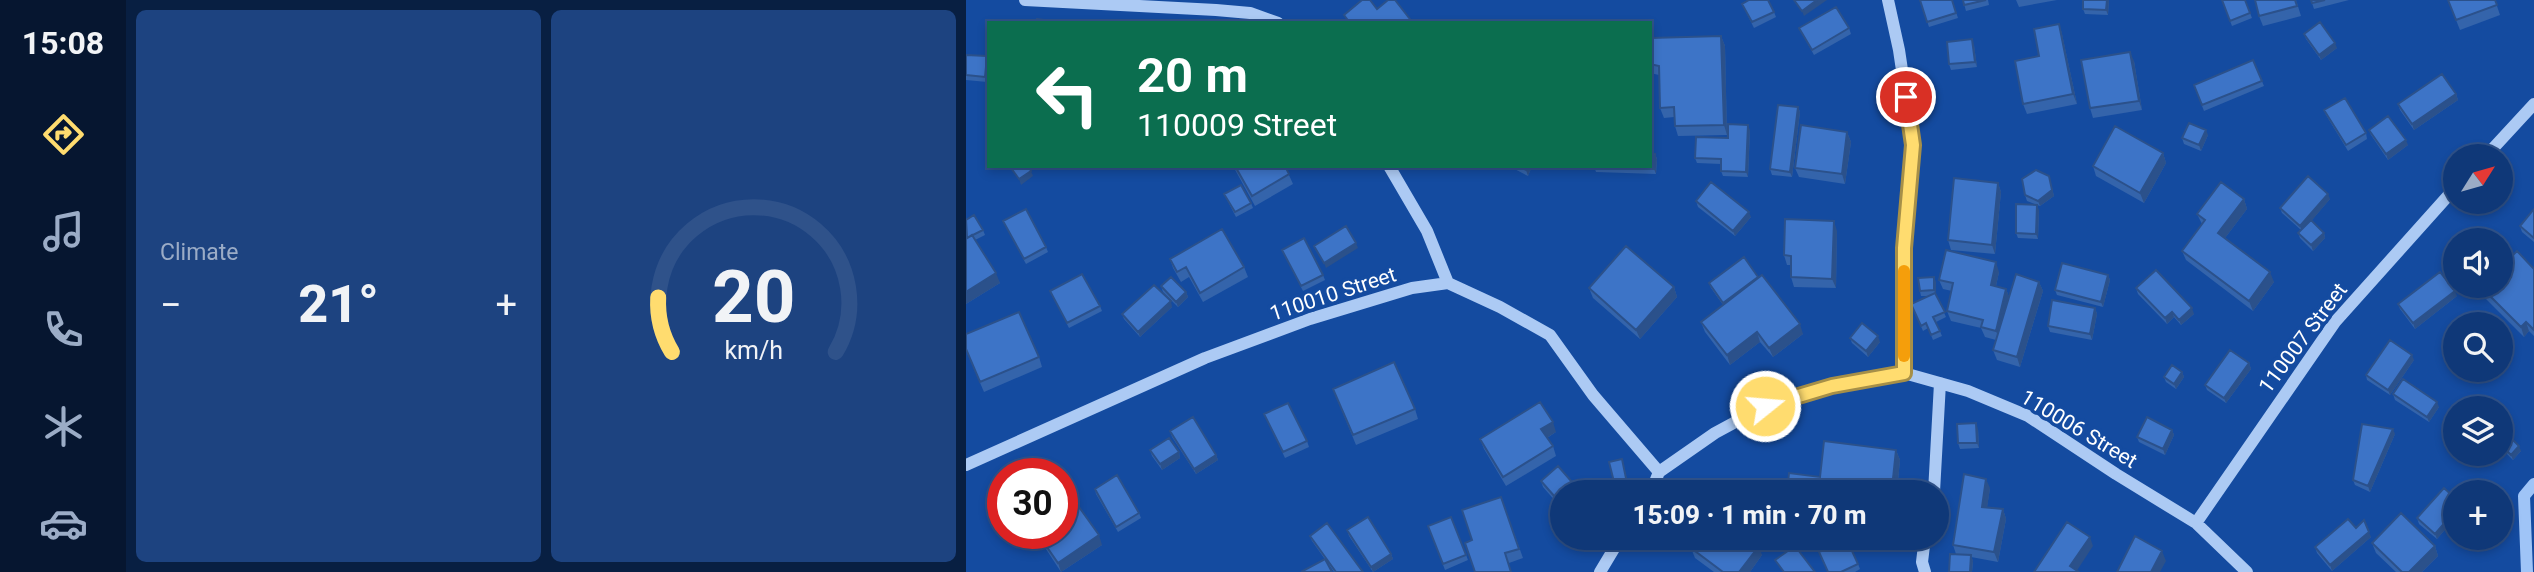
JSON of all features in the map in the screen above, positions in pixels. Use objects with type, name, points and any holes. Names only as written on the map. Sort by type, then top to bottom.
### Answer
[{"type":"street","points":[[1025,0],[1216,10],[1250,13],[1272,21]]},
{"type":"street","points":[[1888,0],[1899,50],[1913,145],[1904,248],[1904,373]]},
{"type":"street","points":[[2498,144],[2533,109]]},
{"type":"street","points":[[1390,168],[1427,231],[1447,283],[1500,307],[1550,335],[1594,395],[1659,472],[1656,480]]},
{"type":"street","name":"110007 Street","points":[[2196,523],[2334,322],[2443,201]]},
{"type":"street","name":"110010 Street","points":[[966,465],[1205,358],[1310,319],[1412,288],[1447,283]]},
{"type":"street","name":"110006 Street","points":[[1659,472],[1715,433],[1765,406],[1832,386],[1904,373],[1969,391],[2028,416],[2196,523],[2247,572]]},
{"type":"street","points":[[1935,480],[1940,383]]},
{"type":"street","points":[[1600,572],[1613,550]]},
{"type":"street","points":[[1924,550],[1925,572]]},
{"type":"building","points":[[1362,0],[1370,0],[1377,9],[1388,0],[1395,0],[1411,21],[1348,21],[1344,15]]},
{"type":"building","points":[[1749,0],[1768,0],[1774,12],[1752,22],[1742,4]]},
{"type":"building","points":[[1794,0],[1817,0],[1802,11]]},
{"type":"building","points":[[1920,0],[1952,0],[1956,13],[1927,22]]},
{"type":"building","points":[[1963,0],[1986,0],[1964,5]]},
{"type":"building","points":[[2083,0],[2107,0],[2106,10],[2083,9]]},
{"type":"building","points":[[2222,0],[2245,0],[2250,13],[2230,21]]},
{"type":"building","points":[[2255,0],[2295,0],[2297,6],[2259,16]]},
{"type":"building","points":[[2448,0],[2495,0],[2497,5],[2456,20]]},
{"type":"building","points":[[1836,7],[1849,28],[1812,50],[1799,28]]},
{"type":"building","points":[[2320,22],[2335,43],[2319,55],[2304,34]]},
{"type":"building","points":[[2059,24],[2073,94],[2023,104],[2015,61],[2039,56],[2034,29]]},
{"type":"building","points":[[1721,36],[1724,125],[1675,126],[1674,107],[1660,108],[1659,66],[1652,64],[1652,38]]},
{"type":"building","points":[[1972,39],[1975,62],[1949,64],[1947,42]]},
{"type":"building","points":[[2130,52],[2139,101],[2090,108],[2081,60]]},
{"type":"building","points":[[966,55],[987,56],[985,77],[966,75]]},
{"type":"building","points":[[2253,60],[2262,81],[2202,105],[2194,85]]},
{"type":"building","points":[[2442,74],[2456,94],[2412,124],[2398,104]]},
{"type":"building","points":[[2345,98],[2366,133],[2346,145],[2324,110]]},
{"type":"building","points":[[1778,105],[1798,107],[1790,172],[1770,169]]},
{"type":"building","points":[[2388,116],[2406,140],[2386,154],[2369,130]]},
{"type":"building","points":[[2189,123],[2206,130],[2199,145],[2182,138]]},
{"type":"building","points":[[1728,124],[1748,125],[1746,172],[1721,171],[1721,159],[1695,158],[1696,137],[1728,138]]},
{"type":"building","points":[[1801,125],[1847,132],[1842,174],[1795,168]]},
{"type":"building","points":[[2115,126],[2163,153],[2140,193],[2093,166]]},
{"type":"building","points":[[1652,153],[1655,154],[1654,169],[1624,168],[1652,168]]},
{"type":"building","points":[[1011,168],[1029,168],[1031,171],[1019,179]]},
{"type":"building","points":[[1236,168],[1286,168],[1289,174],[1252,196]]},
{"type":"building","points":[[2036,170],[2049,176],[2052,190],[2038,201],[2025,195],[2022,179]]},
{"type":"building","points":[[2308,176],[2328,194],[2300,226],[2280,208]]},
{"type":"building","points":[[1954,178],[1998,183],[1992,245],[1948,240]]},
{"type":"building","points":[[1711,182],[1749,212],[1733,231],[1696,201]]},
{"type":"building","points":[[2221,182],[2244,199],[2218,233],[2270,272],[2249,301],[2182,251],[2205,220],[2197,214]]},
{"type":"building","points":[[1241,185],[1251,203],[1235,212],[1224,194]]},
{"type":"building","points":[[2016,204],[2037,205],[2036,234],[2016,233]]},
{"type":"building","points":[[1026,209],[1046,247],[1024,259],[1003,221]]},
{"type":"building","points":[[2534,209],[2534,238],[2520,226]]},
{"type":"building","points":[[974,215],[983,230],[967,238],[966,220]]},
{"type":"building","points":[[1785,219],[1834,221],[1832,279],[1791,277],[1791,256],[1784,255]]},
{"type":"building","points":[[2311,220],[2324,233],[2311,245],[2298,233]]},
{"type":"building","points":[[1346,226],[1356,243],[1324,263],[1314,246]]},
{"type":"building","points":[[1222,229],[1244,267],[1200,293],[1186,267],[1177,272],[1170,259]]},
{"type":"building","points":[[972,235],[996,273],[966,292],[966,239]]},
{"type":"building","points":[[1304,238],[1323,275],[1301,286],[1282,250]]},
{"type":"building","points":[[1626,246],[1674,287],[1636,330],[1589,288]]},
{"type":"building","points":[[1946,250],[1996,262],[1991,285],[2006,289],[1996,331],[1981,327],[1983,320],[1947,311],[1953,283],[1939,280]]},
{"type":"building","points":[[2517,251],[2534,269],[2534,330],[2526,322],[2521,327],[2513,319],[2513,312],[2506,312],[2492,298],[2513,298],[2513,255]]},
{"type":"building","points":[[1744,257],[1758,277],[1723,303],[1709,283]]},
{"type":"building","points":[[2062,263],[2108,275],[2101,302],[2055,290]]},
{"type":"building","points":[[2156,270],[2192,308],[2179,320],[2172,312],[2165,318],[2136,288]]},
{"type":"building","points":[[2440,272],[2443,276],[2443,298],[2446,298],[2413,323],[2398,304]]},
{"type":"building","points":[[1082,274],[1100,306],[1067,323],[1050,291]]},
{"type":"building","points":[[2016,274],[2039,282],[2017,357],[1993,350]]},
{"type":"building","points":[[1762,275],[1800,324],[1769,348],[1757,332],[1727,355],[1701,322]]},
{"type":"building","points":[[1171,277],[1186,292],[1176,302],[1161,286]]},
{"type":"building","points":[[1934,277],[1934,290],[1920,291],[1918,278]]},
{"type":"building","points":[[1154,285],[1171,301],[1138,332],[1122,314]]},
{"type":"building","points":[[1935,293],[1945,312],[1933,317],[1940,331],[1931,335],[1926,323],[1921,326],[1911,304]]},
{"type":"building","points":[[2052,300],[2095,308],[2090,334],[2048,326]]},
{"type":"building","points":[[1019,312],[1039,357],[980,382],[966,349],[966,334]]},
{"type":"building","points":[[1862,323],[1878,336],[1866,351],[1850,338]]},
{"type":"building","points":[[2390,340],[2412,355],[2388,390],[2366,375]]},
{"type":"building","points":[[2230,350],[2249,363],[2224,398],[2205,385]]},
{"type":"building","points":[[1394,362],[1415,409],[1353,435],[1333,389]]},
{"type":"building","points":[[2172,365],[2182,372],[2174,384],[2164,377]]},
{"type":"building","points":[[2403,379],[2437,402],[2427,417],[2393,394]]},
{"type":"building","points":[[1540,402],[1553,422],[1541,429],[1553,446],[1503,477],[1480,439]]},
{"type":"building","points":[[1288,403],[1307,441],[1283,452],[1264,414]]},
{"type":"building","points":[[1193,417],[1216,455],[1194,469],[1170,431]]},
{"type":"building","points":[[2147,417],[2172,430],[2163,449],[2137,437]]},
{"type":"building","points":[[1976,423],[1977,443],[1958,443],[1957,424]]},
{"type":"building","points":[[2362,424],[2393,429],[2368,486],[2353,480]]},
{"type":"building","points":[[1169,438],[1179,452],[1160,464],[1150,450]]},
{"type":"building","points":[[2513,440],[2519,446],[2513,453]]},
{"type":"building","points":[[1824,441],[1896,450],[1893,480],[1788,480],[1789,473],[1820,477]]},
{"type":"building","points":[[1622,459],[1626,480],[1614,480],[1609,462]]},
{"type":"building","points":[[1558,466],[1570,480],[1550,480],[1550,491],[1541,481]]},
{"type":"building","points":[[1964,474],[1986,479],[1982,507],[2003,509],[1994,552],[1953,545]]},
{"type":"building","points":[[1117,475],[1139,513],[1116,527],[1095,489]]},
{"type":"building","points":[[2443,489],[2443,525],[2435,534],[2417,518]]},
{"type":"building","points":[[1501,497],[1519,549],[1505,553],[1511,572],[1475,572],[1465,543],[1472,540],[1462,510]]},
{"type":"building","points":[[1078,506],[1099,535],[1058,563],[1048,549],[1078,549]]},
{"type":"building","points":[[2401,513],[2435,546],[2409,572],[2402,572],[2372,543]]},
{"type":"building","points":[[1368,517],[1391,554],[1371,567],[1347,530]]},
{"type":"building","points":[[1451,517],[1466,555],[1443,564],[1428,526]]},
{"type":"building","points":[[2348,519],[2356,528],[2364,520],[2369,532],[2330,565],[2315,547]]},
{"type":"building","points":[[2067,522],[2090,537],[2070,566],[2079,572],[2034,572]]},
{"type":"building","points":[[1327,523],[1363,572],[1336,572],[1310,536]]},
{"type":"building","points":[[2135,536],[2162,551],[2151,572],[2117,572]]},
{"type":"building","points":[[1694,550],[1756,550],[1739,572],[1723,572]]},
{"type":"building","points":[[1789,550],[1798,550],[1815,572],[1784,572],[1775,560]]},
{"type":"building","points":[[1852,550],[1858,564],[1841,572],[1828,572],[1819,552]]},
{"type":"building","points":[[1950,554],[1971,555],[1970,572],[1949,572]]},
{"type":"building","points":[[1325,559],[1332,572],[1301,572]]},
{"type":"waterway","points":[[2527,572],[2524,496],[2534,484]]},
{"type":"slow traffic","points":[[1904,271],[1904,356]]},
{"type":"route","points":[[1765,406],[1832,386],[1904,373],[1904,248],[1913,145],[1906,97]]}]
